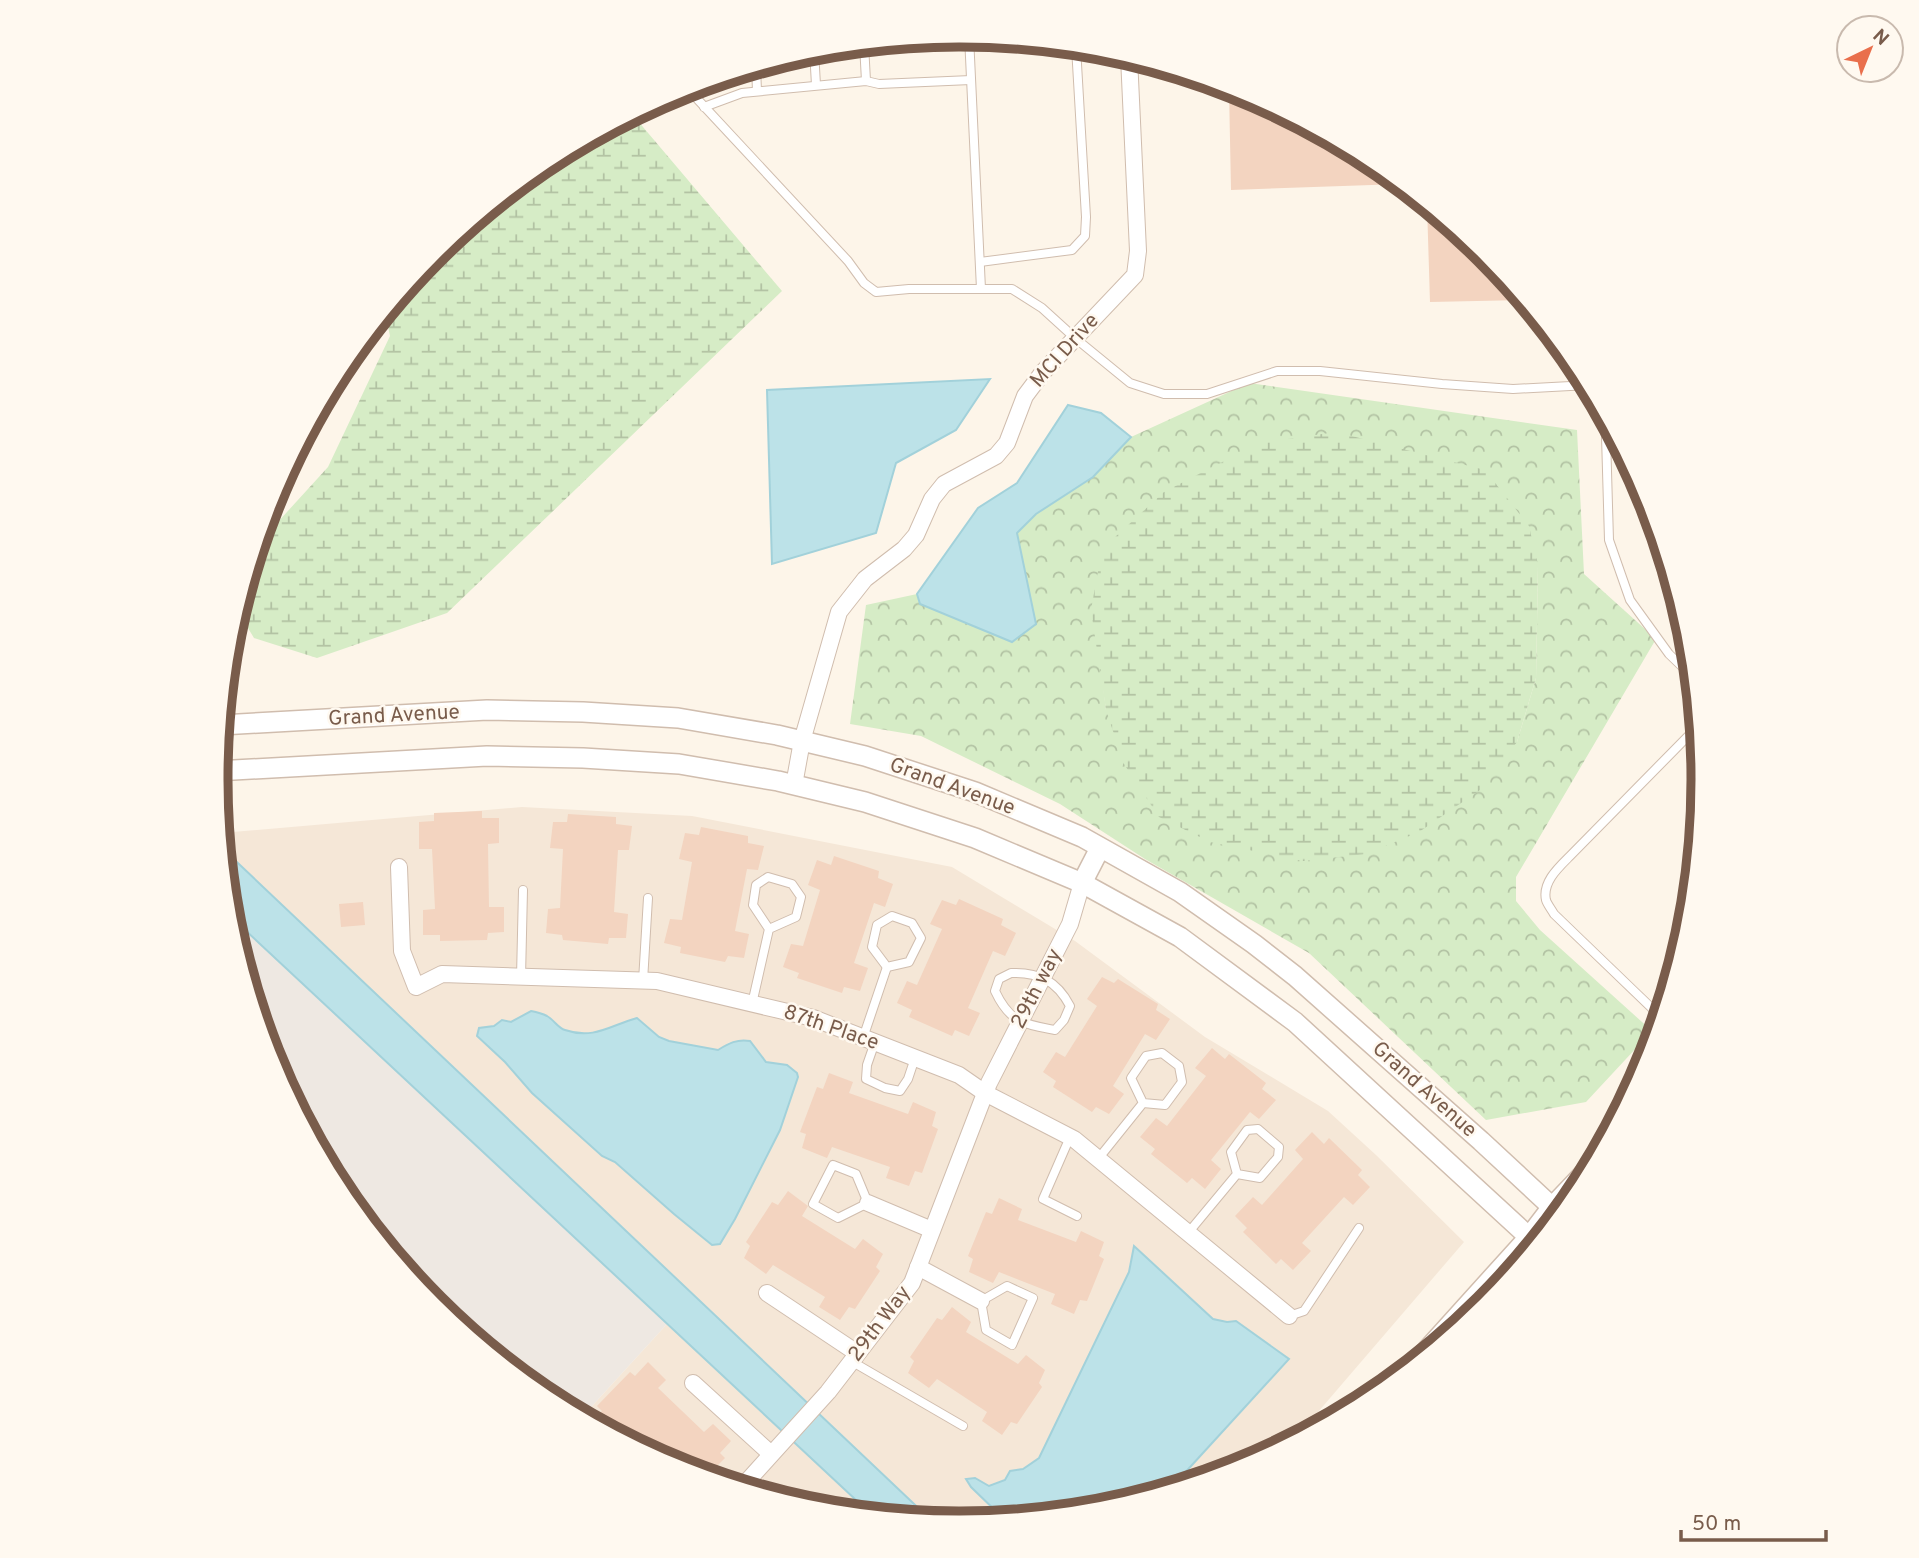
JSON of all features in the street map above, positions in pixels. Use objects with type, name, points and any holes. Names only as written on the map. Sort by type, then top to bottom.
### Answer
[{"type":"street","name":"MCI Drive","points":[[794,785],[802,741],[839,612],[865,579],[904,550],[916,535],[932,499],[944,484],[996,456],[1007,443],[1025,396],[1043,372],[1135,275],[1138,251],[1129,67]]},
{"type":"street","name":"Grand Avenue","points":[[230,725],[487,710],[678,718],[802,741],[865,756],[975,792],[1082,837],[1180,891],[1254,944],[1295,976],[1481,1141],[1547,1215]]},
{"type":"street","name":"Grand Avenue","points":[[228,770],[487,756],[679,764],[794,785],[865,802],[975,838],[1082,883],[1180,937],[1295,1022],[1529,1237]]},
{"type":"street","points":[[1082,883],[1100,848]]},
{"type":"street","name":"87th Place","points":[[399,867],[402,951],[416,987],[442,974],[657,981],[813,1018],[959,1075],[985,1093],[1070,1138],[1289,1316]]},
{"type":"street","name":"29th way","points":[[985,1093],[1070,924],[1082,883]]},
{"type":"street","name":"29th Way","points":[[748,1479],[828,1391],[912,1283],[985,1093]]},
{"type":"street","points":[[868,1203],[932,1230]]},
{"type":"street","points":[[1468,1304],[1531,1235]]},
{"type":"street","points":[[918,1267],[981,1301]]},
{"type":"street","points":[[767,1293],[854,1357]]},
{"type":"street","points":[[693,1383],[771,1454]]},
{"type":"lane","points":[[970,47],[981,289]]},
{"type":"lane","points":[[865,54],[866,81]]},
{"type":"lane","points":[[980,262],[1072,250],[1085,236],[1077,57]]},
{"type":"lane","points":[[815,62],[816,85]]},
{"type":"lane","points":[[756,76],[757,91]]},
{"type":"lane","points":[[704,107],[742,93],[816,85],[866,81],[879,85],[971,80]]},
{"type":"lane","points":[[695,97],[848,261],[864,283],[876,292],[909,289],[1012,289],[1042,308],[1130,383],[1164,394],[1207,394],[1278,371],[1320,371],[1513,389],[1576,386]]},
{"type":"lane","points":[[1606,437],[1609,540],[1630,600],[1669,654],[1682,667]]},
{"type":"lane","points":[[1653,1010],[1554,914],[1546,900],[1548,884],[1570,856],[1690,734]]},
{"type":"lane","points":[[752,1004],[769,929],[753,905],[756,884],[768,877],[792,884],[801,897],[796,917],[769,929]]},
{"type":"lane","points":[[521,976],[523,890]]},
{"type":"lane","points":[[643,981],[649,898]]},
{"type":"lane","points":[[892,916],[912,923],[921,938],[909,962],[887,967],[872,947],[877,925],[892,916]]},
{"type":"lane","points":[[887,967],[869,1040],[866,1079],[900,1091],[908,1079],[915,1058]]},
{"type":"lane","points":[[1011,973],[1043,977],[1062,991],[1070,1006],[1064,1020],[1055,1030],[1020,1022],[1002,1005],[995,991],[999,979],[1011,973]]},
{"type":"lane","points":[[1162,1053],[1179,1066],[1182,1082],[1165,1105],[1143,1103],[1131,1078],[1146,1056],[1162,1053]]},
{"type":"lane","points":[[1098,1159],[1143,1103]]},
{"type":"lane","points":[[1258,1129],[1279,1147],[1278,1157],[1260,1178],[1237,1174],[1231,1152],[1247,1130],[1258,1129]]},
{"type":"lane","points":[[1070,1138],[1043,1199],[1077,1216]]},
{"type":"lane","points":[[833,1165],[856,1174],[868,1203],[838,1218],[813,1204],[833,1165]]},
{"type":"lane","points":[[1188,1233],[1237,1174]]},
{"type":"lane","points":[[1289,1316],[1304,1311],[1359,1228]]},
{"type":"lane","points":[[1007,1286],[1033,1298],[1013,1345],[986,1330],[981,1301],[1007,1286]]},
{"type":"lane","points":[[854,1357],[963,1426]]},
{"type":"shaded area","points":[[522,807],[692,816],[952,867],[1075,941],[1205,1037],[1328,1111],[1464,1242],[1311,1420],[1240,1455],[1182,1476],[1289,1359],[1227,1322],[1213,1319],[1134,1246],[1129,1272],[1039,1458],[1023,1469],[1010,1471],[1005,1480],[989,1486],[975,1478],[971,1487],[994,1510],[920,1509],[232,858],[230,832]],"holes":[[[546,1016],[563,1030],[589,1034],[637,1018],[659,1037],[669,1041],[718,1050],[730,1042],[766,1062],[787,1065],[711,1245],[615,1162],[602,1156],[532,1093],[478,1036],[479,1028]]]},
{"type":"shaded area","points":[[244,929],[667,1324],[589,1410],[514,1360],[477,1329],[409,1261],[351,1186],[326,1145],[283,1059],[253,968]]},
{"type":"shaded area","points":[[667,1324],[860,1503],[817,1497],[724,1472],[679,1455],[589,1410]]},
{"type":"green space","points":[[639,122],[782,291],[447,613],[317,658],[254,638],[245,623],[273,527],[328,467],[390,336],[387,324],[409,297],[477,229],[514,198],[553,171],[594,145]]},
{"type":"green space","points":[[1249,383],[1577,430],[1584,574],[1656,639],[1516,877],[1516,901],[1540,930],[1647,1027],[1642,1042],[1586,1102],[1486,1120],[1309,953],[1145,859],[1060,804],[921,736],[850,724],[866,605],[917,594],[921,604],[1036,624],[1017,533],[1036,514],[1093,477],[1131,437]],"holes":[[[1538,566],[1536,678],[1517,742],[1106,710],[1100,661]]]},
{"type":"green space","points":[[1336,432],[1485,470],[1529,526],[1538,566],[1536,678],[1517,742],[1480,790],[1419,832],[1366,854],[1303,861],[1210,842],[1159,817],[1124,764],[1106,710],[1091,610],[1102,549],[1164,492],[1259,443]]},
{"type":"water","points":[[990,379],[956,430],[896,463],[876,533],[772,564],[767,390]]},
{"type":"water","points":[[1068,405],[1101,413],[1131,437],[1093,477],[1036,514],[1017,533],[1036,624],[1012,642],[920,604],[917,594],[978,508],[1017,483]]},
{"type":"water","points":[[232,858],[920,1509],[860,1503],[244,929]]},
{"type":"water","points":[[531,1011],[547,1016],[563,1029],[575,1033],[594,1032],[637,1018],[659,1037],[669,1041],[718,1050],[733,1042],[750,1041],[766,1062],[787,1065],[797,1073],[798,1077],[780,1130],[720,1244],[712,1245],[615,1162],[602,1156],[532,1093],[477,1036],[479,1028],[494,1026],[502,1020],[511,1022]]},
{"type":"water","points":[[1134,1246],[1213,1319],[1236,1321],[1289,1359],[1182,1476],[1102,1497],[994,1510],[966,1479],[975,1478],[989,1486],[1005,1480],[1010,1471],[1023,1469],[1039,1458],[1129,1272]]},
{"type":"building","points":[[1229,99],[1325,145],[1386,185],[1231,190]]},
{"type":"building","points":[[1427,217],[1477,262],[1513,300],[1430,302]]},
{"type":"building","points":[[482,811],[482,818],[499,818],[499,843],[488,844],[489,907],[504,907],[504,932],[488,933],[487,940],[440,941],[440,935],[423,935],[423,910],[435,909],[432,849],[419,849],[419,822],[434,821],[434,813]]},
{"type":"building","points":[[568,814],[616,817],[616,824],[632,826],[629,850],[618,850],[614,912],[628,914],[626,938],[609,938],[608,944],[563,940],[562,935],[546,933],[548,909],[560,908],[563,849],[550,848],[553,822],[567,822]]},
{"type":"building","points":[[701,827],[748,836],[748,843],[764,846],[758,870],[747,869],[735,931],[749,934],[744,958],[728,956],[725,962],[680,953],[681,947],[664,943],[670,919],[682,920],[692,862],[679,859],[685,833],[699,835]]},
{"type":"building","points":[[834,856],[879,871],[878,878],[893,884],[885,907],[874,903],[854,963],[868,968],[860,991],[844,987],[842,993],[797,978],[799,973],[783,967],[791,944],[803,946],[820,890],[808,885],[817,860],[831,865]]},
{"type":"building","points":[[959,899],[1003,919],[1001,925],[1016,933],[1005,956],[993,951],[968,1008],[980,1013],[969,1036],[955,1030],[952,1036],[909,1017],[912,1010],[897,1003],[907,981],[917,985],[942,929],[930,924],[942,900],[956,905]]},
{"type":"building","points":[[363,902],[365,925],[341,927],[339,904]]},
{"type":"building","points":[[1102,977],[1114,983],[1118,979],[1158,1004],[1156,1010],[1170,1019],[1156,1040],[1145,1034],[1113,1086],[1124,1094],[1109,1114],[1096,1107],[1092,1112],[1053,1087],[1056,1081],[1043,1072],[1056,1052],[1065,1057],[1097,1006],[1087,999]]},
{"type":"building","points":[[1212,1048],[1225,1059],[1229,1054],[1266,1083],[1262,1089],[1276,1100],[1259,1119],[1250,1112],[1211,1160],[1221,1169],[1205,1189],[1192,1178],[1187,1183],[1151,1154],[1155,1149],[1140,1137],[1156,1118],[1167,1126],[1206,1076],[1195,1068]]},
{"type":"building","points":[[829,1073],[853,1082],[849,1093],[908,1114],[913,1102],[936,1112],[932,1126],[938,1129],[922,1173],[915,1171],[909,1186],[886,1178],[890,1167],[832,1147],[827,1158],[802,1148],[806,1134],[800,1132],[817,1087],[823,1089]]},
{"type":"building","points":[[1312,1132],[1324,1144],[1329,1138],[1362,1170],[1358,1175],[1370,1187],[1353,1205],[1344,1197],[1302,1243],[1311,1251],[1293,1270],[1281,1259],[1276,1264],[1243,1232],[1247,1228],[1235,1216],[1253,1197],[1262,1205],[1303,1159],[1295,1150]]},
{"type":"building","points":[[788,1191],[808,1206],[802,1216],[855,1249],[863,1239],[883,1254],[876,1267],[880,1271],[855,1309],[849,1307],[840,1320],[819,1307],[825,1297],[773,1265],[766,1274],[744,1258],[750,1246],[746,1242],[772,1202],[778,1205]]},
{"type":"building","points":[[999,1198],[1022,1209],[1018,1220],[1076,1242],[1081,1231],[1104,1242],[1099,1256],[1104,1259],[1087,1301],[1080,1300],[1074,1314],[1051,1304],[1055,1294],[999,1272],[993,1283],[969,1272],[973,1259],[968,1256],[986,1212],[992,1214]]},
{"type":"building","points":[[952,1307],[971,1322],[966,1332],[1018,1364],[1026,1355],[1045,1370],[1039,1383],[1042,1387],[1017,1424],[1011,1422],[1002,1435],[982,1421],[987,1412],[937,1379],[929,1388],[908,1373],[914,1361],[910,1357],[937,1318],[942,1320]]},
{"type":"building","points":[[648,1362],[666,1380],[658,1388],[704,1432],[713,1424],[731,1441],[720,1453],[725,1458],[715,1468],[679,1455],[598,1415],[602,1411],[597,1406],[630,1372],[635,1376]]}]
